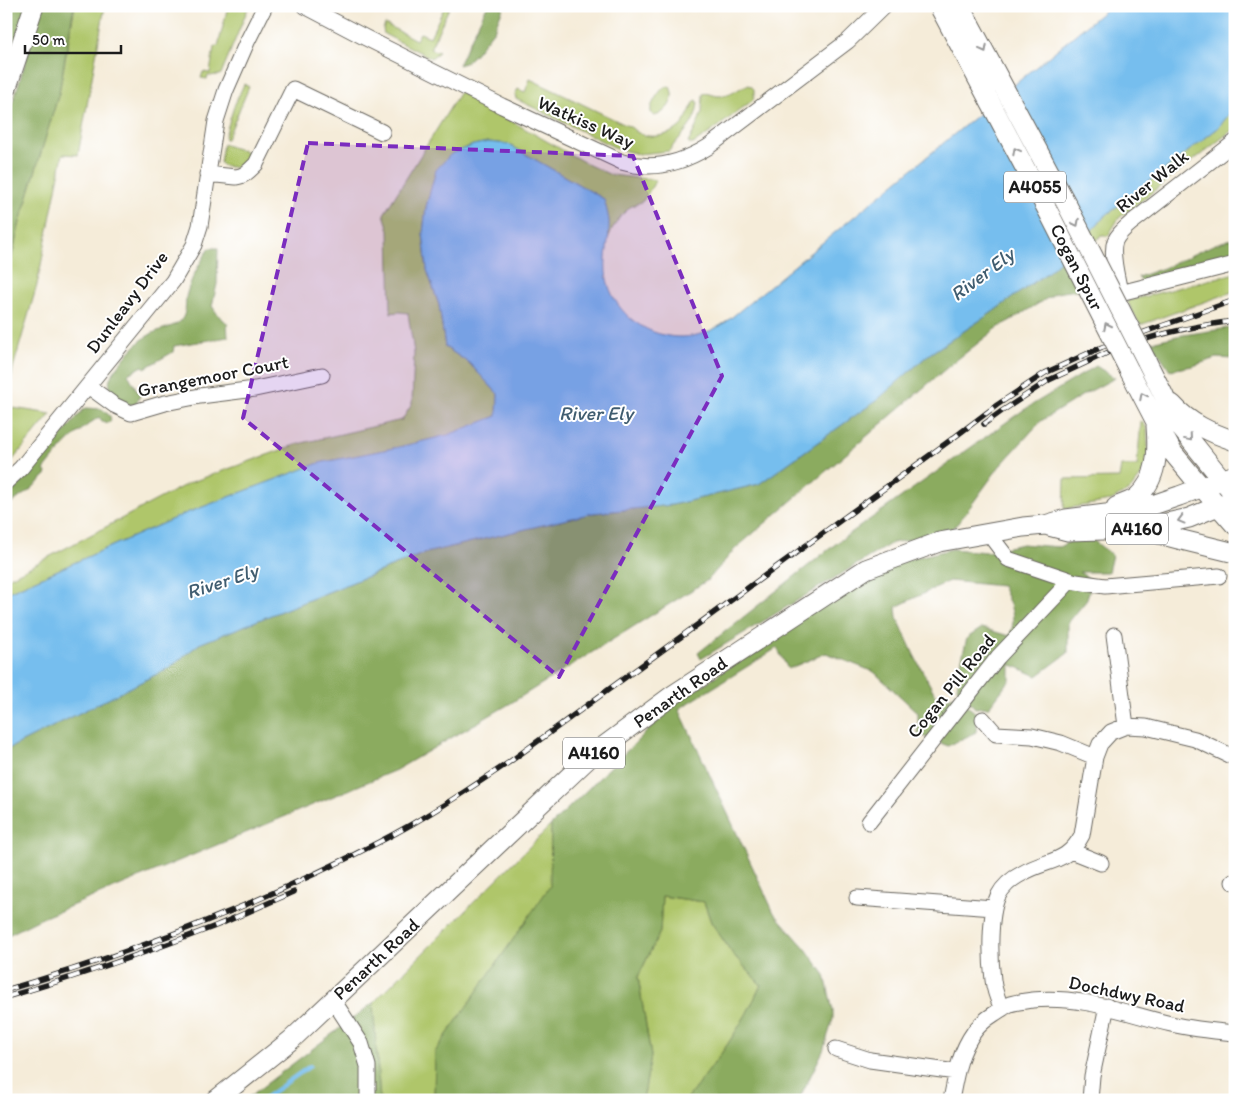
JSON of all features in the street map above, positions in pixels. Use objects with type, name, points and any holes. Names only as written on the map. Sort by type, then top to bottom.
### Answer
[{"type":"main road","points":[[6,90],[34,6]]},
{"type":"main road","name":"Cogan Spur","points":[[939,6],[1043,202],[1156,422]]},
{"type":"main road","name":"Cogan Spur","points":[[960,6],[1066,204],[1164,396]]},
{"type":"main road","name":"A4055","points":[[1164,396],[1188,419],[1214,434],[1235,441]]},
{"type":"main road","name":"A4055","points":[[1164,396],[1171,413],[1222,491],[1235,525]]},
{"type":"main road","points":[[1106,514],[1118,505],[1137,497],[1147,486],[1156,461],[1158,443],[1156,422]]},
{"type":"main road","name":"A4055","points":[[1156,422],[1174,453],[1192,476],[1222,491]]},
{"type":"main road","name":"Penarth Road","points":[[216,1100],[291,1040],[592,755],[672,695],[866,569],[938,542],[1045,525],[1066,519],[1119,514],[1222,491]]},
{"type":"main road","name":"Penarth Road","points":[[1045,525],[1068,531],[1140,528],[1188,518],[1222,491]]},
{"type":"main road","points":[[1140,528],[1235,553]]},
{"type":"street","name":"Dunleavy Drive","points":[[6,482],[21,468],[173,281],[190,252],[200,226],[216,121],[226,90],[265,6]]},
{"type":"street","name":"Watkiss Way","points":[[305,6],[502,106],[622,162],[643,166],[668,164],[688,158],[708,147],[848,41],[874,18],[884,6]]},
{"type":"street","points":[[208,174],[241,176],[256,164],[292,89],[382,132]]},
{"type":"street","name":"River Walk","points":[[1235,142],[1130,223],[1118,237],[1114,252],[1120,293],[1235,264]]},
{"type":"street","name":"Grangemoor Court","points":[[88,386],[114,405],[131,413],[166,402],[255,389],[322,375]]},
{"type":"street","points":[[989,534],[1008,558],[1070,581],[1105,586],[1219,576]]},
{"type":"street","name":"Cogan Pill Road","points":[[869,822],[998,656],[1070,581]]},
{"type":"street","points":[[1114,635],[1126,726]]},
{"type":"street","points":[[983,719],[996,734],[1032,736],[1061,744],[1095,757]]},
{"type":"street","points":[[1002,1009],[993,980],[991,936],[994,908],[998,896],[1013,879],[1034,868],[1055,861],[1071,851],[1077,844],[1082,835],[1095,757],[1100,744],[1111,732],[1126,726],[1146,727],[1195,739],[1235,758]]},
{"type":"street","points":[[1071,851],[1100,863]]},
{"type":"street","points":[[857,898],[994,908]]},
{"type":"street","points":[[334,1000],[361,1043],[368,1066],[368,1100]]},
{"type":"street","name":"Dochdwy Road","points":[[951,1100],[960,1058],[975,1030],[986,1019],[1002,1009],[1023,1001],[1068,1000],[1107,1006],[1170,1024],[1235,1033]]},
{"type":"street","points":[[1090,1100],[1092,1076],[1107,1006]]},
{"type":"street","points":[[836,1049],[870,1060],[956,1072]]},
{"type":"highlighted area","points":[[308,143],[633,156],[722,376],[559,677],[243,418]]},
{"type":"green space","points":[[13,6],[27,6],[6,73],[6,36]]},
{"type":"green space","points":[[43,6],[74,6],[59,93],[20,222],[6,280],[6,124]]},
{"type":"green space","points":[[75,6],[105,6],[78,155],[63,154],[37,285],[13,368],[7,407],[51,414],[6,468],[6,283],[20,222],[59,93]]},
{"type":"green space","points":[[228,6],[249,6],[221,74],[208,76],[207,79],[201,78],[203,72],[210,73],[214,47],[218,46]]},
{"type":"green space","points":[[445,6],[450,6],[430,49],[439,52],[431,58],[384,34],[385,24],[416,40],[420,33],[430,37]]},
{"type":"green space","points":[[487,6],[504,6],[494,30],[474,55],[465,63],[458,65]]},
{"type":"green space","points":[[530,79],[644,135],[659,136],[673,131],[684,122],[697,100],[697,110],[688,129],[669,151],[639,154],[614,147],[516,99],[515,94],[518,89],[525,92]]},
{"type":"green space","points":[[244,84],[249,87],[227,139],[224,139],[234,106]]},
{"type":"green space","points":[[747,85],[754,89],[753,100],[693,144],[688,143],[702,112],[703,94],[724,96]]},
{"type":"green space","points":[[664,87],[670,87],[672,92],[671,101],[663,112],[655,116],[651,112],[651,106]]},
{"type":"green space","points":[[460,92],[589,165],[611,175],[656,180],[643,201],[630,207],[620,217],[608,239],[609,220],[604,199],[508,144],[488,142],[473,145],[436,170],[426,207],[423,233],[427,270],[439,305],[445,347],[469,363],[498,394],[497,416],[448,435],[319,463],[184,514],[6,593],[6,579],[189,483],[298,444],[402,420],[412,404],[414,353],[408,313],[391,313],[389,230],[384,214]]},
{"type":"green space","points":[[1235,107],[1235,128],[1119,218],[1108,236],[1101,236],[1082,256],[1077,246],[1105,216],[1218,128]]},
{"type":"green space","points":[[223,144],[252,154],[239,166],[222,165],[220,162]]},
{"type":"green space","points":[[1235,238],[1235,253],[1224,261],[1141,281],[1138,277],[1164,268],[1215,244]]},
{"type":"green space","points":[[1077,246],[1098,287],[1056,293],[996,329],[949,366],[735,549],[708,580],[511,703],[396,770],[40,919],[6,936],[6,750],[169,668],[199,644],[426,553],[593,513],[672,505],[759,484],[877,400],[928,355],[1048,272]]},
{"type":"green space","points":[[209,248],[218,248],[217,284],[212,306],[227,323],[228,337],[174,346],[173,352],[145,368],[143,366],[128,374],[140,396],[135,405],[119,400],[110,386],[111,376],[139,342],[151,334],[173,326],[182,320],[190,284]]},
{"type":"green space","points":[[1235,273],[1235,291],[1140,325],[1127,301]]},
{"type":"green space","points":[[1235,327],[1235,359],[1216,358],[1193,366],[1170,370],[1151,342],[1177,336]]},
{"type":"green space","points":[[1096,366],[1115,378],[1041,421],[999,467],[959,522],[948,533],[892,543],[701,659],[698,653],[838,542],[1022,411]]},
{"type":"green space","points":[[86,408],[102,409],[110,416],[111,421],[107,423],[99,417],[83,429],[63,447],[44,470],[47,474],[30,490],[6,507],[6,498],[29,475]]},
{"type":"green space","points":[[1141,421],[1147,429],[1148,446],[1146,462],[1141,476],[1130,490],[1110,501],[1064,509],[1065,479],[1119,478],[1121,466],[1137,466]]},
{"type":"green space","points":[[1085,534],[1112,555],[1108,572],[1079,572],[1093,581],[1086,601],[1068,623],[1068,653],[1037,676],[1010,664],[1010,680],[989,707],[975,708],[957,688],[967,638],[982,628],[1009,636],[1013,617],[1002,586],[949,581],[896,607],[897,617],[914,655],[938,700],[956,696],[977,714],[976,732],[948,746],[918,734],[918,713],[874,672],[826,653],[788,669],[777,648],[679,709],[774,913],[806,949],[825,975],[833,1019],[823,1051],[799,1100],[686,1100],[727,1045],[754,1001],[761,985],[732,953],[711,922],[704,902],[662,896],[660,932],[638,977],[651,1056],[643,1100],[434,1100],[435,1052],[550,886],[551,825],[675,704],[794,622],[905,560],[952,549],[987,552],[1022,544],[1059,547]]},
{"type":"green space","points":[[551,825],[551,886],[435,1052],[434,1100],[380,1100],[373,1003]]},
{"type":"green space","points":[[662,896],[704,902],[711,922],[732,953],[761,985],[754,1001],[727,1045],[686,1100],[643,1100],[651,1056],[638,977],[660,932]]},
{"type":"green space","points":[[373,1003],[380,1100],[245,1100]]},
{"type":"water","name":"River Ely","points":[[1110,6],[1235,6],[1235,107],[1218,128],[1105,216],[1077,246],[1048,272],[928,355],[877,400],[759,484],[672,505],[593,513],[425,553],[199,644],[169,668],[6,750],[6,593],[184,514],[319,463],[448,435],[497,416],[498,394],[469,363],[445,347],[439,305],[427,270],[423,233],[426,207],[436,170],[451,154],[473,145],[488,142],[508,144],[604,199],[609,221],[606,272],[610,290],[618,305],[630,318],[653,332],[677,337],[702,334],[726,322]]},
{"type":"waterway","points":[[262,1100],[310,1066]]},
{"type":"railway","points":[[6,990],[102,960],[243,906],[334,865],[412,824],[508,763],[997,405],[1045,373],[1102,347],[1235,300]]},
{"type":"railway","points":[[1137,342],[1185,329],[1235,321]]},
{"type":"railway","points":[[984,424],[1049,380],[1111,351]]},
{"type":"railway","points":[[6,997],[162,946],[213,927],[294,892]]}]
